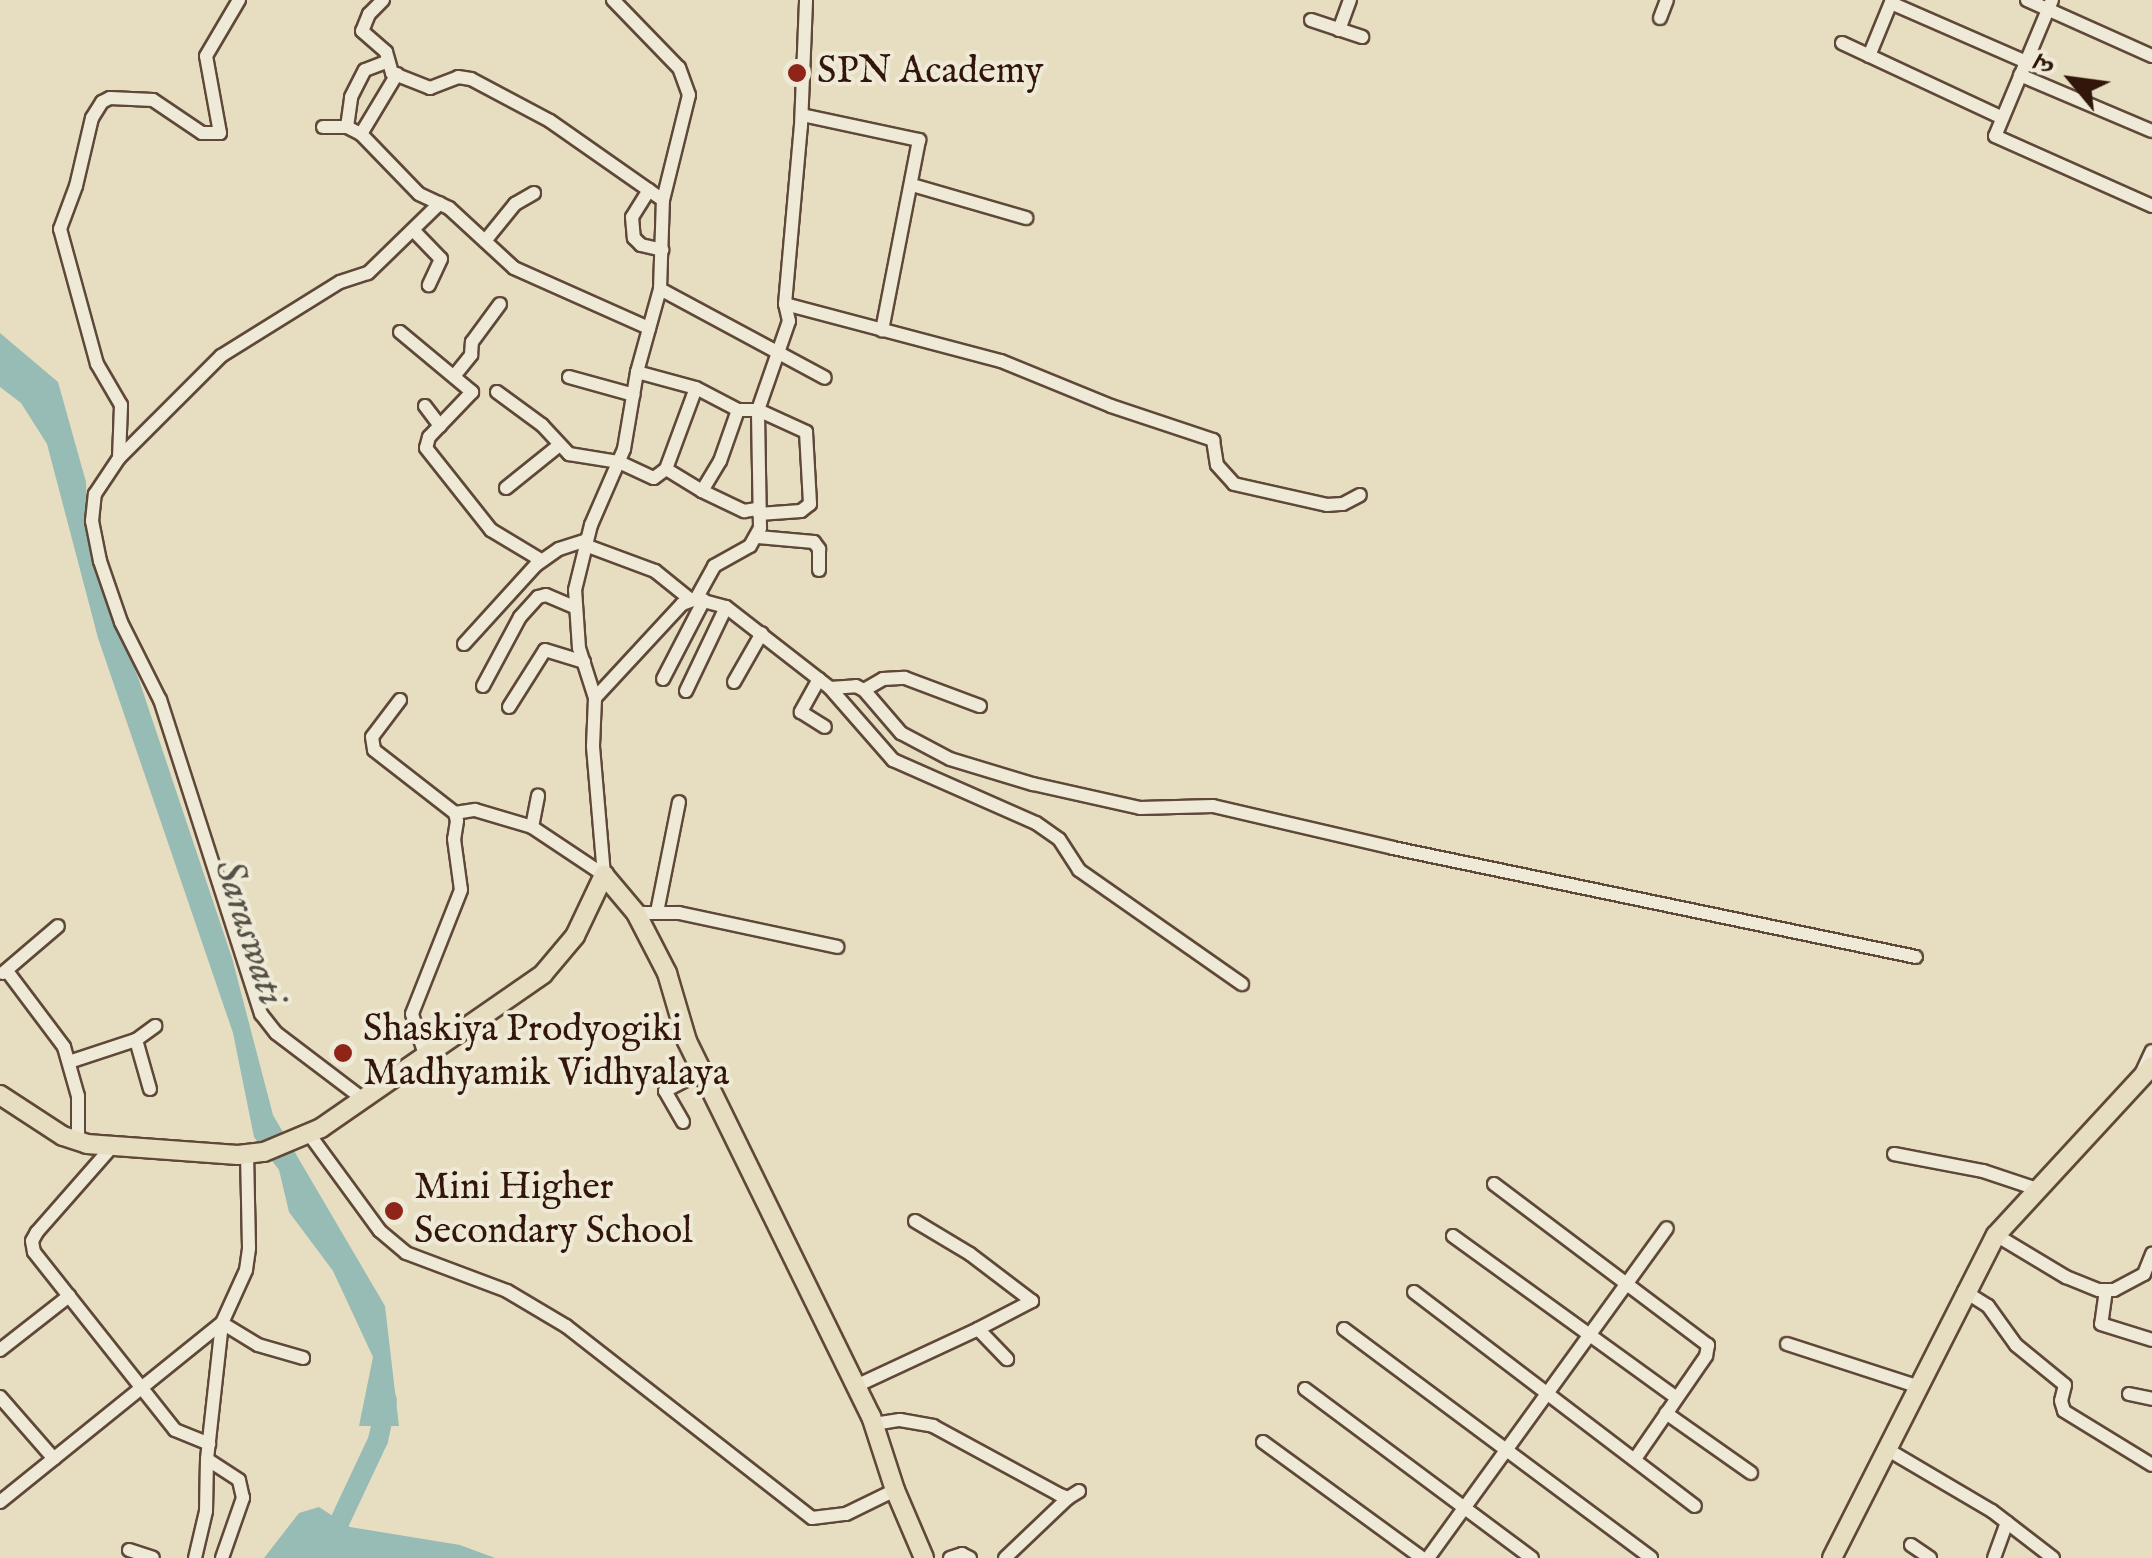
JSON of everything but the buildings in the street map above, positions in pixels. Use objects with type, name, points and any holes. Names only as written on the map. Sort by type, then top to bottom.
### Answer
[{"type":"main road","points":[[0,1095],[78,1141],[110,1149],[255,1153],[304,1136],[543,974],[576,936],[604,874],[636,913],[667,973],[687,1041],[874,1424],[895,1490],[924,1558]]},
{"type":"main road","points":[[1832,1558],[1890,1451],[1964,1291],[2000,1230],[2147,1070]]},
{"type":"street","points":[[119,458],[121,405],[97,364],[60,229],[76,186],[92,118],[102,102],[110,98],[154,100],[202,133],[220,132],[206,56],[239,0]]},
{"type":"street","points":[[383,0],[365,19],[362,31],[386,52],[389,70],[430,88],[458,77],[472,79],[567,132],[663,200]]},
{"type":"street","points":[[604,874],[593,746],[595,698],[574,607],[585,543],[619,462],[637,372],[660,290],[663,200],[690,94],[680,68],[613,0]]},
{"type":"street","points":[[758,537],[758,410],[788,326],[786,304],[802,115],[806,0]]},
{"type":"street","points":[[1338,30],[1350,0]]},
{"type":"street","points":[[1660,18],[1667,0]]},
{"type":"street","points":[[2026,0],[2050,5],[2152,56]]},
{"type":"street","points":[[1869,56],[1891,2],[2152,131]]},
{"type":"street","points":[[2050,5],[2001,117],[1998,140],[2152,206]]},
{"type":"street","points":[[1311,20],[1362,37]]},
{"type":"street","points":[[1842,43],[2001,117]]},
{"type":"street","points":[[347,128],[351,97],[365,70],[388,61]]},
{"type":"street","points":[[361,134],[397,74]]},
{"type":"street","points":[[802,115],[920,140],[882,330]]},
{"type":"street","points":[[324,127],[347,128],[361,134],[419,194],[440,203],[524,274],[650,328]]},
{"type":"street","points":[[912,185],[1026,218]]},
{"type":"street","points":[[649,190],[632,217],[634,238],[641,246],[662,250]]},
{"type":"street","points":[[485,242],[515,204],[534,192]]},
{"type":"street","points":[[363,1099],[276,1033],[261,1014],[160,700],[121,622],[100,561],[92,521],[95,494],[119,458],[240,340],[340,282],[368,273],[440,203]]},
{"type":"street","points":[[413,230],[441,258],[429,286]]},
{"type":"street","points":[[660,290],[779,347],[825,378]]},
{"type":"street","points":[[455,375],[472,356],[474,338],[500,304]]},
{"type":"street","points":[[786,304],[1001,361],[1100,402],[1213,440],[1217,465],[1234,484],[1327,505],[1342,504],[1360,495]]},
{"type":"street","points":[[400,332],[469,388],[471,397],[426,440],[426,448],[491,530],[542,560]]},
{"type":"street","points":[[637,372],[696,388],[738,410],[758,410],[806,432],[810,460],[807,508],[744,511],[666,469]]},
{"type":"street","points":[[569,377],[634,395]]},
{"type":"street","points":[[497,392],[542,425],[558,447],[569,454],[619,462],[654,478],[666,469],[696,388]]},
{"type":"street","points":[[425,406],[440,426]]},
{"type":"street","points":[[702,491],[720,461],[738,410]]},
{"type":"street","points":[[506,488],[558,447]]},
{"type":"street","points":[[663,679],[714,566],[758,537],[814,542],[819,549],[819,570]]},
{"type":"street","points":[[464,644],[542,560],[558,549],[585,543],[655,571],[697,600],[726,607],[829,684],[893,760],[1036,823],[1059,839],[1079,870],[1242,984]]},
{"type":"street","points":[[483,686],[520,617],[538,597],[546,595],[574,607]]},
{"type":"street","points":[[595,698],[667,618],[697,600]]},
{"type":"street","points":[[686,692],[726,607]]},
{"type":"street","points":[[734,682],[762,633]]},
{"type":"street","points":[[510,708],[544,650],[584,662]]},
{"type":"street","points":[[829,684],[860,688],[883,679],[905,678],[980,706]]},
{"type":"street","points":[[825,727],[801,712],[829,684]]},
{"type":"street","points":[[860,688],[882,715],[918,743],[965,765],[1032,784],[1140,808],[1213,806],[1411,852],[1916,958]]},
{"type":"street","points":[[400,700],[372,738],[374,750],[455,813],[475,810],[532,827],[604,874]]},
{"type":"street","points":[[532,827],[538,796]]},
{"type":"street","points":[[657,912],[679,802]]},
{"type":"street","points":[[425,1056],[412,1014],[461,890],[455,813]]},
{"type":"street","points":[[636,913],[657,912],[837,947]]},
{"type":"street","points":[[58,926],[3,972],[60,1040],[78,1096],[78,1141]]},
{"type":"street","points":[[68,1062],[136,1040],[155,1026]]},
{"type":"street","points":[[136,1040],[150,1089]]},
{"type":"street","points":[[2147,1070],[2152,1052]]},
{"type":"street","points":[[683,1122],[665,1091],[701,1072]]},
{"type":"street","points":[[304,1136],[380,1231],[406,1253],[506,1291],[566,1326],[812,1518],[846,1514],[895,1490]]},
{"type":"street","points":[[110,1149],[32,1241],[34,1252],[180,1435],[209,1444]]},
{"type":"street","points":[[195,1558],[206,1510],[207,1459],[222,1322],[248,1259],[255,1153]]},
{"type":"street","points":[[1894,1154],[1983,1171],[2040,1190]]},
{"type":"street","points":[[1494,1184],[1708,1345],[1706,1356],[1635,1459]]},
{"type":"street","points":[[856,1386],[1032,1300],[970,1254],[914,1221]]},
{"type":"street","points":[[1262,1442],[1425,1558],[1466,1508],[1668,1228]]},
{"type":"street","points":[[2000,1230],[2066,1277],[2106,1290],[2148,1275],[2152,1256]]},
{"type":"street","points":[[1452,1236],[1677,1398]]},
{"type":"street","points":[[2106,1290],[2102,1324],[2152,1340]]},
{"type":"street","points":[[1964,1291],[1988,1306],[2016,1345],[2065,1385],[2060,1401],[2064,1411],[2152,1465]]},
{"type":"street","points":[[1414,1292],[1695,1506]]},
{"type":"street","points":[[0,1350],[69,1296]]},
{"type":"street","points":[[222,1322],[258,1345],[304,1358]]},
{"type":"street","points":[[0,1502],[222,1322]]},
{"type":"street","points":[[978,1329],[1006,1359]]},
{"type":"street","points":[[1344,1329],[1651,1558]]},
{"type":"street","points":[[1787,1344],[1919,1388]]},
{"type":"street","points":[[1304,1389],[1532,1558]]},
{"type":"street","points":[[2129,1394],[2152,1400]]},
{"type":"street","points":[[0,1397],[54,1459]]},
{"type":"street","points":[[1666,1414],[1751,1473]]},
{"type":"street","points":[[874,1424],[900,1420],[933,1426],[1074,1494],[1004,1558]]},
{"type":"street","points":[[1890,1451],[2006,1522],[2052,1558]]},
{"type":"street","points":[[207,1459],[243,1487],[241,1512],[222,1558]]},
{"type":"street","points":[[1994,1558],[2006,1522]]},
{"type":"street","points":[[2028,1558],[2034,1544]]},
{"type":"street","points":[[1910,1545],[1930,1558]]},
{"type":"street","points":[[129,1550],[154,1558]]},
{"type":"street","points":[[950,1558],[962,1554],[970,1558]]},
{"type":"water","points":[[0,333],[58,382],[86,482],[87,529],[97,573],[139,680],[232,958],[273,1115],[385,1306],[399,1426],[359,1426],[373,1357],[333,1271],[289,1212],[279,1170],[254,1137],[233,1033],[98,638],[47,444],[21,403],[0,387]]},
{"type":"water","points":[[319,1507],[350,1527],[460,1545],[495,1558],[264,1558],[299,1513]]},
{"type":"waterway","name":"Saraswati","points":[[339,1523],[378,1440],[387,1400]]},
{"type":"place","name":"SPN Academy","points":[[797,73]]},
{"type":"place","name":"Shaskiya Prodyogiki Madhyamik Vidhyalaya","points":[[343,1053]]},
{"type":"place","name":"Mini Higher Secondary School","points":[[394,1211]]}]
